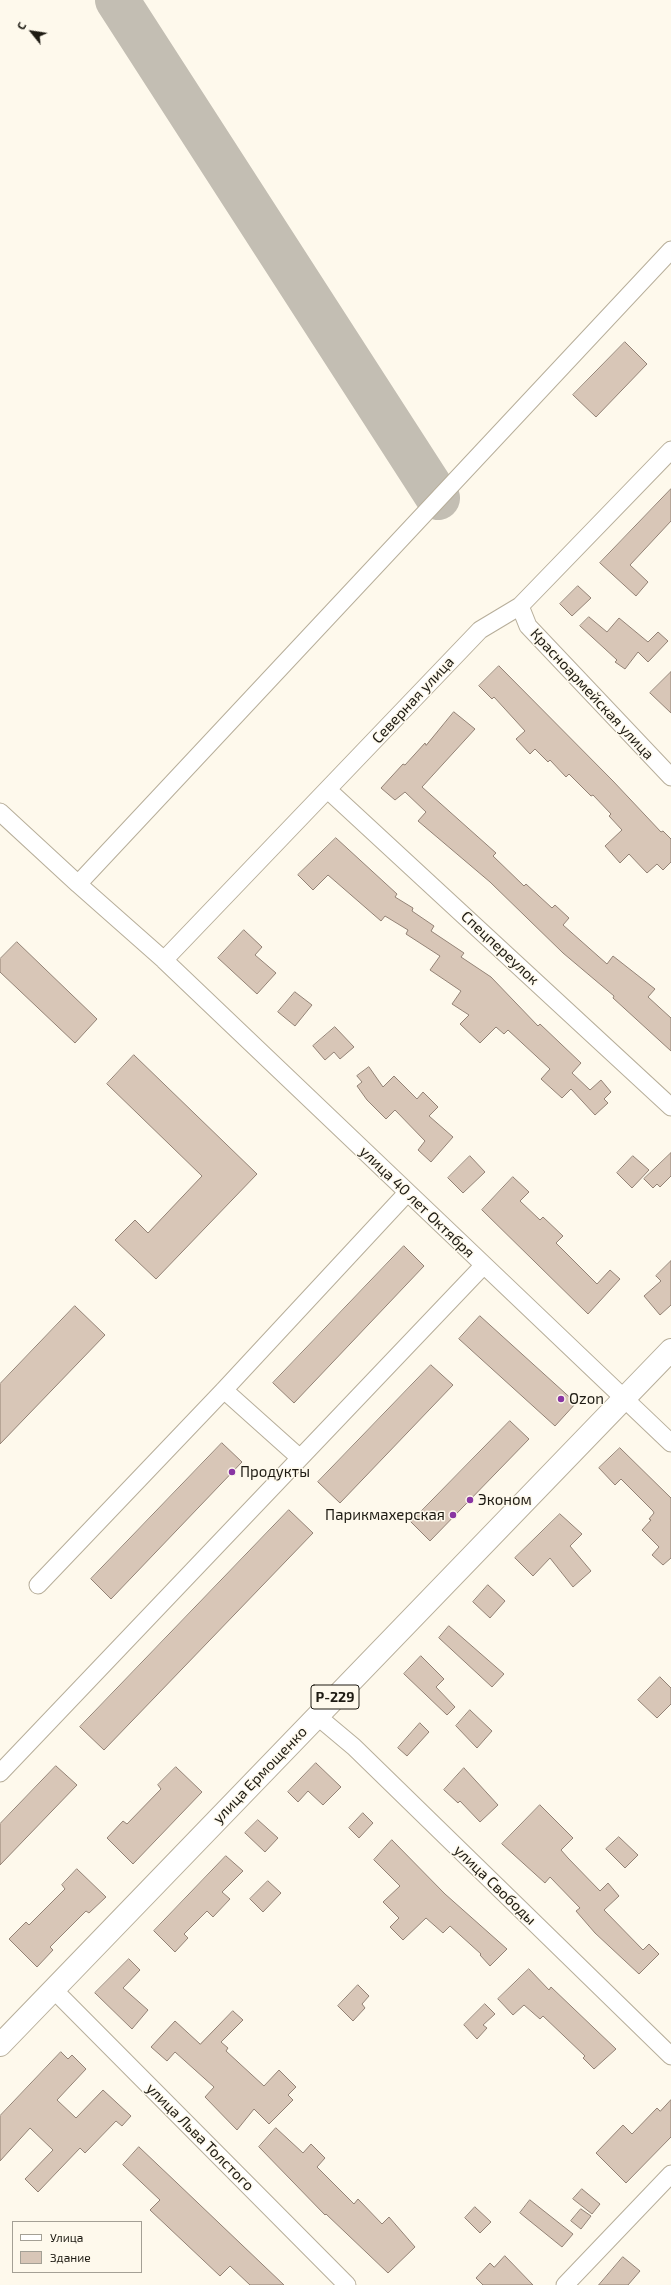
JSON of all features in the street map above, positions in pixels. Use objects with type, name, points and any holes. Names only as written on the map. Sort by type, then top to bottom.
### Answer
[{"type":"highway","name":"улица Ермощенко","points":[[0,2045],[671,1350]]},
{"type":"street","points":[[78,884],[671,250]]},
{"type":"street","name":"Северная улица","points":[[164,960],[480,630],[520,606],[671,450]]},
{"type":"street","name":"Красноармейская улица","points":[[520,606],[528,626],[671,777]]},
{"type":"street","name":"Спецпереулок","points":[[328,790],[671,1107]]},
{"type":"street","name":"улица 40 лет Октября","points":[[0,812],[164,960],[483,1266],[671,1443]]},
{"type":"street","points":[[38,1584],[224,1390],[407,1193]]},
{"type":"street","points":[[0,1773],[483,1266]]},
{"type":"street","points":[[224,1390],[300,1458]]},
{"type":"street","name":"улица Свободы","points":[[317,1716],[354,1747],[671,2056]]},
{"type":"street","name":"улица Льва Толстого","points":[[53,1989],[347,2285]]},
{"type":"street","points":[[565,2285],[671,2174]]},
{"type":"building","points":[[625,342],[647,364],[596,417],[573,395]]},
{"type":"building","points":[[671,489],[671,521],[630,565],[648,582],[636,596],[600,563]]},
{"type":"building","points":[[578,586],[591,598],[572,616],[560,604]]},
{"type":"building","points":[[589,617],[607,632],[619,618],[648,642],[658,632],[668,641],[648,662],[638,652],[625,669],[615,662],[617,660],[580,626]]},
{"type":"building","points":[[499,666],[613,781],[661,832],[663,831],[671,839],[671,862],[663,870],[657,864],[647,873],[629,854],[620,863],[605,846],[622,830],[609,816],[611,814],[593,795],[591,796],[569,774],[566,777],[550,760],[548,762],[535,749],[530,754],[516,739],[525,731],[494,697],[492,699],[479,686]]},
{"type":"building","points":[[671,672],[671,713],[650,693]]},
{"type":"building","points":[[454,712],[475,729],[422,787],[496,853],[493,856],[524,886],[526,884],[552,908],[555,905],[569,918],[563,925],[607,964],[613,956],[655,989],[648,997],[671,1018],[671,1051],[613,998],[614,996],[563,953],[490,882],[418,821],[426,812],[405,792],[395,800],[381,788],[425,743],[426,745]]},
{"type":"building","points":[[336,838],[397,894],[395,897],[413,908],[412,911],[434,926],[431,931],[464,953],[461,957],[491,977],[538,1026],[540,1024],[581,1063],[572,1073],[590,1090],[601,1080],[611,1092],[604,1099],[608,1103],[595,1115],[571,1089],[562,1098],[541,1079],[550,1069],[508,1030],[504,1034],[496,1027],[480,1043],[460,1024],[469,1015],[452,1004],[461,991],[430,970],[440,956],[406,934],[408,930],[385,916],[381,921],[328,875],[313,890],[298,875]]},
{"type":"building","points":[[244,930],[262,947],[255,955],[276,973],[257,994],[218,958]]},
{"type":"building","points":[[17,942],[97,1019],[75,1043],[0,972],[0,959]]},
{"type":"building","points":[[295,992],[312,1005],[295,1026],[278,1012]]},
{"type":"building","points":[[335,1027],[354,1047],[340,1059],[334,1052],[325,1060],[313,1046]]},
{"type":"building","points":[[134,1055],[257,1174],[156,1279],[115,1240],[135,1220],[148,1233],[202,1176],[107,1084]]},
{"type":"building","points":[[369,1067],[383,1087],[394,1076],[417,1099],[423,1092],[438,1107],[429,1116],[453,1137],[431,1162],[418,1150],[425,1141],[395,1110],[386,1119],[367,1100],[357,1086],[362,1082],[357,1076]]},
{"type":"building","points":[[671,1153],[671,1176],[660,1187],[657,1184],[653,1188],[644,1179]]},
{"type":"building","points":[[470,1156],[485,1172],[463,1193],[448,1178]]},
{"type":"building","points":[[633,1156],[649,1170],[632,1188],[617,1173]]},
{"type":"building","points":[[513,1177],[529,1192],[520,1201],[540,1220],[543,1217],[563,1236],[556,1243],[597,1284],[610,1270],[620,1279],[588,1314],[482,1210]]},
{"type":"building","points":[[404,1246],[424,1266],[294,1403],[273,1383]]},
{"type":"building","points":[[671,1261],[671,1305],[660,1315],[644,1296],[661,1281],[656,1276]]},
{"type":"building","points":[[75,1306],[105,1335],[0,1444],[0,1384]]},
{"type":"building","points":[[480,1316],[576,1403],[555,1426],[459,1339]]},
{"type":"building","points":[[431,1365],[453,1385],[340,1503],[318,1482]]},
{"type":"building","points":[[510,1421],[529,1439],[430,1541],[411,1522]]},
{"type":"building","points":[[222,1443],[242,1462],[111,1599],[91,1579]]},
{"type":"building","points":[[620,1448],[671,1498],[671,1558],[663,1565],[652,1555],[659,1547],[642,1530],[651,1520],[649,1519],[654,1513],[653,1511],[621,1479],[615,1485],[599,1468]]},
{"type":"building","points":[[289,1510],[313,1533],[104,1750],[80,1727]]},
{"type":"building","points":[[560,1514],[582,1534],[570,1546],[591,1571],[573,1587],[550,1558],[533,1576],[515,1558]]},
{"type":"building","points":[[488,1585],[505,1601],[490,1618],[473,1602]]},
{"type":"building","points":[[449,1626],[504,1674],[492,1687],[439,1638]]},
{"type":"building","points":[[421,1656],[444,1679],[436,1687],[455,1707],[447,1715],[404,1674]]},
{"type":"building","points":[[660,1677],[671,1688],[671,1704],[657,1718],[638,1700]]},
{"type":"building","points":[[470,1710],[492,1731],[477,1748],[456,1726]]},
{"type":"building","points":[[420,1723],[429,1732],[407,1756],[398,1748]]},
{"type":"building","points":[[316,1763],[341,1787],[323,1805],[308,1791],[298,1802],[288,1792]]},
{"type":"building","points":[[56,1766],[77,1785],[0,1865],[0,1824]]},
{"type":"building","points":[[176,1767],[202,1792],[133,1864],[107,1838],[123,1821],[127,1824],[161,1789],[158,1785]]},
{"type":"building","points":[[464,1768],[498,1805],[480,1822],[460,1801],[458,1803],[444,1790]]},
{"type":"building","points":[[540,1805],[573,1838],[561,1850],[600,1891],[608,1883],[619,1896],[604,1910],[643,1950],[649,1944],[659,1954],[639,1974],[595,1933],[576,1911],[580,1908],[550,1877],[545,1883],[502,1844]]},
{"type":"building","points":[[363,1813],[373,1823],[359,1838],[349,1828]]},
{"type":"building","points":[[258,1820],[278,1838],[265,1852],[245,1833]]},
{"type":"building","points":[[619,1837],[638,1855],[625,1868],[606,1849]]},
{"type":"building","points":[[392,1840],[445,1894],[507,1949],[490,1966],[480,1955],[481,1954],[450,1926],[443,1933],[426,1918],[403,1940],[390,1927],[399,1918],[383,1902],[400,1886],[374,1860]]},
{"type":"building","points":[[226,1856],[243,1871],[222,1892],[230,1899],[213,1917],[207,1911],[184,1934],[188,1938],[175,1952],[154,1931]]},
{"type":"building","points":[[77,1869],[106,1897],[89,1913],[86,1911],[50,1947],[53,1950],[37,1967],[9,1939],[26,1922],[29,1925],[65,1889],[62,1885]]},
{"type":"building","points":[[268,1881],[281,1893],[263,1912],[250,1899]]},
{"type":"building","points":[[129,1959],[140,1970],[123,1988],[148,2010],[132,2029],[95,1993]]},
{"type":"building","points":[[529,1969],[549,1990],[551,1987],[616,2049],[594,2069],[583,2058],[585,2056],[543,2016],[540,2019],[524,2005],[513,2015],[498,1999]]},
{"type":"building","points":[[358,1985],[369,1996],[362,2004],[365,2008],[353,2021],[338,2006]]},
{"type":"building","points":[[485,2004],[495,2014],[483,2025],[487,2028],[477,2039],[464,2025]]},
{"type":"building","points":[[233,2011],[243,2020],[221,2042],[228,2048],[226,2051],[264,2086],[279,2070],[296,2087],[288,2095],[293,2100],[269,2124],[254,2109],[237,2130],[205,2097],[214,2087],[175,2052],[167,2061],[151,2047],[175,2021],[200,2044]]},
{"type":"building","points":[[61,2052],[68,2059],[72,2055],[86,2069],[57,2100],[76,2118],[103,2090],[131,2116],[122,2126],[116,2121],[85,2153],[80,2148],[38,2192],[25,2179],[53,2150],[30,2128],[0,2161],[0,2116]]},
{"type":"building","points":[[671,2100],[671,2137],[626,2183],[596,2153],[623,2125],[632,2134],[657,2108],[660,2111]]},
{"type":"building","points":[[276,2128],[303,2153],[311,2144],[325,2158],[317,2167],[354,2204],[358,2199],[382,2224],[389,2217],[415,2247],[388,2273],[326,2214],[325,2215],[259,2147]]},
{"type":"building","points":[[139,2147],[284,2285],[250,2285],[230,2266],[220,2276],[150,2210],[160,2200],[123,2165]]},
{"type":"building","points":[[582,2189],[600,2204],[592,2214],[573,2199]]},
{"type":"building","points":[[530,2200],[573,2234],[562,2247],[520,2213]]},
{"type":"building","points":[[475,2207],[491,2222],[480,2233],[465,2218]]},
{"type":"building","points":[[581,2209],[591,2216],[581,2229],[571,2221]]},
{"type":"building","points":[[505,2256],[533,2285],[483,2285],[476,2278],[490,2263],[494,2267]]},
{"type":"building","points":[[623,2257],[640,2271],[628,2285],[599,2285]]},
{"type":"taxiway","points":[[117,0],[438,498]]},
{"type":"place","name":"Ozon","points":[[561,1399]]},
{"type":"place","name":"Продукты","points":[[232,1472]]},
{"type":"place","name":"Эконом","points":[[470,1500]]},
{"type":"place","name":"Парикмахерская","points":[[453,1515]]}]
